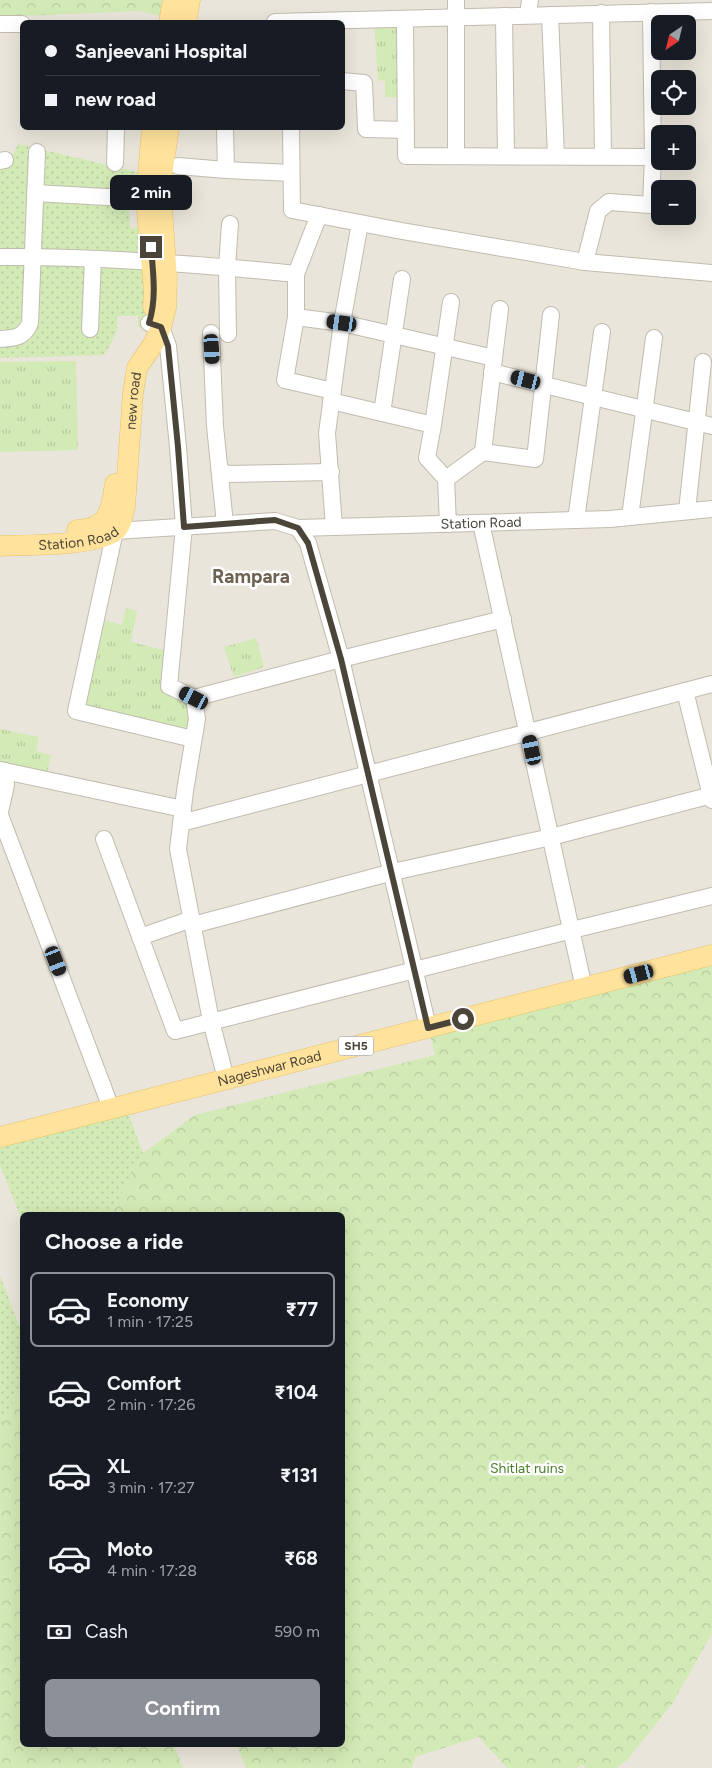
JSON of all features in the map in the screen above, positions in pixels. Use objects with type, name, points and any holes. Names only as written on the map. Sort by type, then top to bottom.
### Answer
[{"type":"main road","points":[[169,20],[173,0]]},
{"type":"main road","points":[[186,20],[190,0]]},
{"type":"main road","name":"new road","points":[[106,529],[107,517],[113,502],[123,389],[130,360],[146,332],[155,325],[166,308],[167,279],[159,262],[146,200],[152,130]]},
{"type":"main road","name":"new road","points":[[159,262],[162,174],[169,130]]},
{"type":"main road","name":"new road","points":[[106,529],[122,521],[125,506],[133,392],[137,368],[154,343],[155,325]]},
{"type":"main road","points":[[0,533],[106,529]]},
{"type":"main road","name":"Station Road","points":[[0,546],[93,540],[104,537],[106,529]]},
{"type":"main road","name":"Nageshwar Road","points":[[0,1137],[712,955]]},
{"type":"street","points":[[456,0],[456,156]]},
{"type":"street","points":[[345,21],[504,16],[529,8],[550,14],[652,12],[695,6],[712,11]]},
{"type":"street","points":[[652,12],[652,125]]},
{"type":"street","points":[[601,13],[603,156]]},
{"type":"street","points":[[550,14],[556,156]]},
{"type":"street","points":[[504,16],[506,156]]},
{"type":"street","points":[[405,19],[406,156],[651,157]]},
{"type":"street","points":[[0,24],[20,24]]},
{"type":"street","points":[[345,81],[364,83],[366,129],[406,130]]},
{"type":"street","points":[[115,163],[116,130]]},
{"type":"street","points":[[225,130],[226,170]]},
{"type":"street","points":[[291,130],[292,210],[585,262],[712,273]]},
{"type":"street","points":[[0,339],[16,338],[27,331],[30,323],[37,152]]},
{"type":"street","points":[[178,166],[292,173]]},
{"type":"street","points":[[585,262],[598,211],[609,202],[651,205],[652,170]]},
{"type":"street","points":[[35,193],[124,198]]},
{"type":"street","points":[[319,216],[296,274],[296,317],[285,380],[382,413],[433,425]]},
{"type":"street","points":[[334,527],[327,433],[342,323],[360,223]]},
{"type":"street","points":[[228,334],[227,267],[230,224]]},
{"type":"street","points":[[0,257],[32,256],[159,262],[296,274]]},
{"type":"street","points":[[90,329],[94,259]]},
{"type":"street","points":[[382,413],[402,279]]},
{"type":"street","points":[[448,524],[446,479],[427,458],[451,302]]},
{"type":"street","points":[[483,452],[500,309]]},
{"type":"street","points":[[446,479],[483,452],[535,459],[551,315]]},
{"type":"street","points":[[296,317],[342,323],[444,347],[544,384],[712,426]]},
{"type":"street","points":[[155,325],[168,346],[184,527],[169,686],[194,698],[502,619]]},
{"type":"street","points":[[576,520],[602,332]]},
{"type":"street","points":[[184,527],[225,524],[215,426],[211,333]]},
{"type":"street","points":[[630,517],[654,338]]},
{"type":"street","points":[[687,511],[703,362]]},
{"type":"street","points":[[220,470],[227,474],[331,472]]},
{"type":"street","name":"Station Road","points":[[225,524],[275,520],[298,528],[481,523],[630,517],[712,509]]},
{"type":"street","points":[[481,523],[584,988]]},
{"type":"street","name":"Station Road","points":[[106,529],[184,527]]},
{"type":"street","points":[[298,528],[308,543],[341,659],[416,969],[428,1028]]},
{"type":"street","points":[[106,529],[76,711],[193,739]]},
{"type":"street","points":[[2,771],[182,816],[369,774],[712,684]]},
{"type":"street","points":[[140,937],[192,922],[393,872],[551,837],[712,797],[685,691]]},
{"type":"street","points":[[194,698],[197,718],[178,849],[211,1021],[226,1079]]},
{"type":"street","points":[[2,771],[6,784],[0,813],[111,1108]]},
{"type":"street","points":[[104,839],[175,1031],[712,896]]},
{"type":"shaded area","points":[[61,0],[712,0],[712,1768],[0,1768],[0,3]]},
{"type":"green space","points":[[0,0],[165,0],[162,16],[139,11],[0,17]]},
{"type":"green space","points":[[405,19],[406,98],[385,97],[385,81],[378,80],[374,21]]},
{"type":"green space","points":[[18,144],[141,173],[137,201],[129,202],[130,228],[144,229],[149,323],[146,332],[138,326],[138,316],[117,316],[116,332],[113,341],[104,355],[0,358],[0,161],[11,160]]},
{"type":"green space","points":[[76,361],[78,450],[0,452],[0,362]]},
{"type":"green space","points":[[126,608],[137,611],[131,642],[172,652],[169,686],[194,698],[193,739],[76,711],[103,620],[122,625]]},
{"type":"green space","points":[[256,638],[264,667],[234,677],[224,647]]},
{"type":"green space","points":[[0,729],[39,737],[36,751],[51,755],[46,780],[0,770]]},
{"type":"green space","name":"Shitlat ruins","points":[[712,955],[712,1633],[672,1704],[627,1760],[616,1768],[585,1768],[582,1764],[578,1768],[507,1768],[479,1737],[415,1757],[412,1768],[246,1768],[238,1747],[345,1747],[345,1212],[113,1212],[143,1153],[195,1115],[435,1055],[428,1027]]},
{"type":"green space","points":[[125,1105],[143,1153],[113,1212],[20,1212],[20,1215],[0,1165],[0,1137]]},
{"type":"green space","points":[[0,1276],[20,1328],[20,1388],[0,1427]]},
{"type":"green space","points":[[20,1388],[20,1747],[175,1747],[183,1768],[0,1768],[0,1427]]},
{"type":"district","name":"Rampara","points":[[251,576]]},
{"type":"route","points":[[151,247],[154,292],[149,323],[161,327],[168,346],[184,527],[275,520],[298,528],[308,543],[341,659],[416,969],[428,1028],[463,1019]]}]
